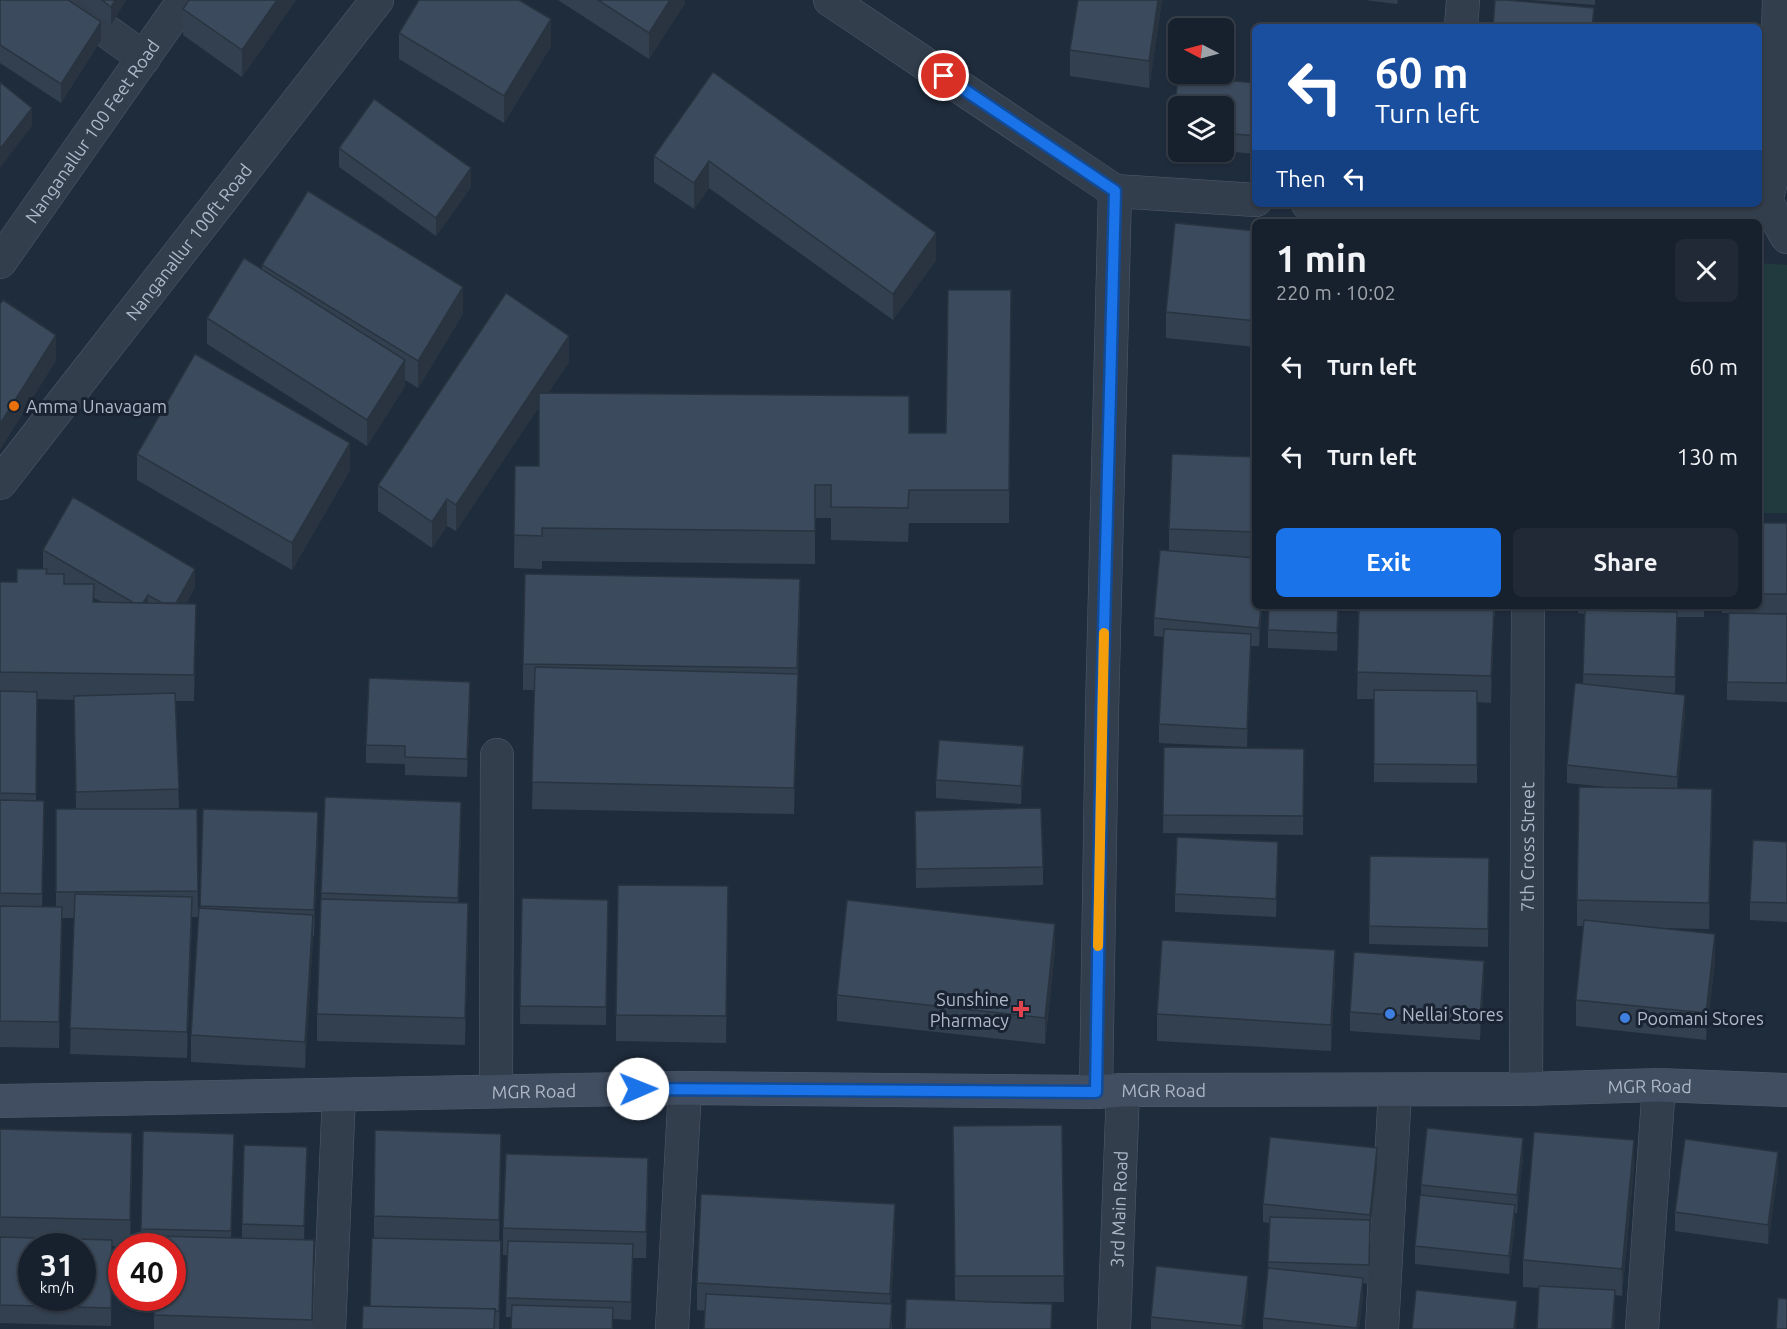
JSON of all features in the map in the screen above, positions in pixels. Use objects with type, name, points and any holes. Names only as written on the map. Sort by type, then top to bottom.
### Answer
[{"type":"street","points":[[63,0],[144,58]]},
{"type":"street","name":"Nanganallur 100 Feet Road","points":[[0,262],[184,0]]},
{"type":"street","name":"Nanganallur 100ft Road","points":[[0,483],[377,0]]},
{"type":"street","points":[[830,0],[1115,191],[1252,200]]},
{"type":"street","points":[[1461,24],[1463,0]]},
{"type":"street","points":[[1762,204],[1766,201],[1774,170],[1782,37],[1779,0]]},
{"type":"street","name":"3rd Main Road","points":[[1114,1329],[1102,723],[1115,191]]},
{"type":"street","points":[[1766,201],[1787,237]]},
{"type":"street","points":[[1392,207],[1448,209],[1516,219]]},
{"type":"street","points":[[1595,219],[1748,216],[1759,207]]},
{"type":"street","name":"7th Cross Street","points":[[1526,1089],[1528,609]]},
{"type":"street","points":[[496,1091],[497,755]]},
{"type":"street","points":[[1642,1329],[1659,1085]]},
{"type":"street","name":"MGR Road","points":[[0,1101],[685,1088],[1110,1091],[1526,1089],[1659,1085],[1787,1090]]},
{"type":"street","points":[[672,1329],[685,1088]]},
{"type":"street","points":[[1382,1329],[1395,1090]]},
{"type":"street","points":[[329,1329],[339,1095]]},
{"type":"green space","points":[[1762,263],[1787,265],[1787,513],[1762,513]]},
{"type":"building","points":[[0,0],[68,0],[101,22],[61,84],[0,45]]},
{"type":"building","points":[[102,0],[115,0],[111,7]]},
{"type":"building","points":[[189,0],[277,0],[242,50],[183,9]]},
{"type":"building","points":[[419,0],[519,0],[551,19],[504,96],[399,33]]},
{"type":"building","points":[[598,0],[670,0],[649,33]]},
{"type":"building","points":[[1078,0],[1158,0],[1149,61],[1070,50]]},
{"type":"building","points":[[1495,0],[1594,8],[1592,24],[1493,24]]},
{"type":"building","points":[[713,72],[936,233],[893,294],[709,161],[694,183],[654,156]]},
{"type":"building","points":[[1234,81],[1252,83],[1252,136],[1234,134],[1234,96],[1176,96],[1177,84],[1234,84]]},
{"type":"building","points":[[0,82],[32,108],[0,149]]},
{"type":"building","points":[[374,99],[471,168],[436,218],[339,148]]},
{"type":"building","points":[[308,191],[463,287],[418,361],[262,265]]},
{"type":"building","points":[[1175,223],[1252,231],[1252,321],[1166,312]]},
{"type":"building","points":[[244,258],[405,360],[367,420],[207,318]]},
{"type":"building","points":[[948,290],[1011,290],[1009,490],[909,490],[908,508],[831,507],[831,485],[815,485],[815,531],[542,528],[542,536],[514,535],[515,466],[539,466],[539,393],[909,396],[909,433],[946,433]]},
{"type":"building","points":[[506,293],[569,336],[456,505],[447,499],[432,522],[378,485]]},
{"type":"building","name":"Amma Unavagam","points":[[3,300],[56,335],[0,424],[0,304]]},
{"type":"building","points":[[195,354],[350,443],[292,543],[137,454]]},
{"type":"building","points":[[1172,454],[1252,457],[1252,532],[1169,529]]},
{"type":"building","points":[[73,497],[195,569],[176,603],[162,603],[148,595],[143,603],[134,603],[43,550]]},
{"type":"building","points":[[1762,523],[1787,523],[1787,594],[1762,594]]},
{"type":"building","points":[[1160,550],[1252,558],[1252,609],[1261,609],[1259,628],[1154,618]]},
{"type":"building","points":[[17,569],[47,569],[46,574],[64,574],[64,584],[94,584],[93,602],[196,604],[194,675],[0,672],[0,582],[17,582]]},
{"type":"building","points":[[525,574],[800,579],[797,668],[523,664]]},
{"type":"building","points":[[1269,609],[1338,609],[1337,633],[1268,630]]},
{"type":"building","points":[[1359,609],[1494,609],[1491,676],[1357,672]]},
{"type":"building","points":[[1585,610],[1677,612],[1675,677],[1583,674]]},
{"type":"building","points":[[1729,613],[1787,614],[1787,683],[1727,682]]},
{"type":"building","points":[[1164,629],[1251,634],[1247,729],[1159,724]]},
{"type":"building","points":[[535,667],[798,674],[794,788],[532,782]]},
{"type":"building","points":[[369,678],[470,682],[467,759],[405,757],[405,746],[366,745]]},
{"type":"building","points":[[1575,683],[1685,695],[1677,777],[1567,765]]},
{"type":"building","points":[[1374,690],[1477,691],[1477,765],[1374,764]]},
{"type":"building","points":[[0,691],[37,692],[36,794],[0,793]]},
{"type":"building","points":[[175,693],[179,789],[76,792],[74,696]]},
{"type":"building","points":[[939,740],[1024,746],[1021,786],[936,780]]},
{"type":"building","points":[[1164,747],[1304,749],[1303,816],[1163,815]]},
{"type":"building","points":[[1579,787],[1712,789],[1709,903],[1577,900]]},
{"type":"building","points":[[325,797],[461,802],[458,898],[321,893]]},
{"type":"building","points":[[0,800],[44,801],[42,894],[0,893]]},
{"type":"building","points":[[1041,808],[1043,867],[916,869],[915,811]]},
{"type":"building","points":[[56,809],[197,809],[198,891],[56,892]]},
{"type":"building","points":[[203,809],[318,812],[314,910],[200,906]]},
{"type":"building","points":[[1177,837],[1278,842],[1276,899],[1175,894]]},
{"type":"building","points":[[1753,840],[1787,842],[1787,903],[1750,902]]},
{"type":"building","points":[[1370,856],[1489,858],[1488,929],[1369,926]]},
{"type":"building","points":[[618,885],[728,886],[726,1016],[616,1015]]},
{"type":"building","points":[[75,894],[192,897],[187,1032],[70,1028]]},
{"type":"building","points":[[522,898],[608,900],[606,1007],[520,1006]]},
{"type":"building","points":[[321,899],[468,903],[465,1018],[317,1014]]},
{"type":"building","points":[[847,900],[1055,924],[1045,1018],[837,995]]},
{"type":"building","points":[[0,906],[62,907],[59,1022],[0,1021]]},
{"type":"building","points":[[199,908],[313,915],[305,1042],[191,1035]]},
{"type":"building","points":[[1584,920],[1715,934],[1706,1013],[1576,1000]]},
{"type":"building","points":[[1162,940],[1335,950],[1331,1025],[1157,1014]]},
{"type":"building","points":[[1354,952],[1484,961],[1480,1021],[1350,1012]]},
{"type":"building","points":[[1062,1125],[1064,1276],[955,1276],[953,1126]]},
{"type":"building","points":[[1427,1128],[1523,1138],[1517,1195],[1421,1185]]},
{"type":"building","points":[[0,1129],[132,1133],[130,1220],[0,1217]]},
{"type":"building","points":[[375,1130],[501,1134],[499,1220],[374,1216]]},
{"type":"building","points":[[143,1131],[234,1134],[231,1231],[141,1229]]},
{"type":"building","points":[[1534,1132],[1634,1140],[1622,1269],[1523,1260]]},
{"type":"building","points":[[1270,1137],[1377,1148],[1370,1215],[1263,1204]]},
{"type":"building","points":[[1685,1139],[1778,1152],[1768,1225],[1675,1212]]},
{"type":"building","points":[[244,1145],[307,1147],[304,1226],[242,1224]]},
{"type":"building","points":[[506,1154],[648,1158],[646,1232],[503,1228]]},
{"type":"building","points":[[701,1194],[895,1204],[890,1294],[697,1283]]},
{"type":"building","points":[[1420,1195],[1515,1205],[1509,1256],[1415,1246]]},
{"type":"building","points":[[1270,1217],[1370,1220],[1369,1265],[1268,1262]]},
{"type":"building","points":[[0,1237],[18,1237],[18,1305],[0,1305]]},
{"type":"building","points":[[186,1237],[314,1240],[312,1320],[154,1315],[154,1311],[186,1311]]},
{"type":"building","points":[[372,1238],[501,1241],[499,1311],[495,1309],[370,1307]]},
{"type":"building","points":[[96,1240],[108,1240],[108,1308],[96,1308]]},
{"type":"building","points":[[508,1241],[633,1244],[631,1302],[506,1298]]},
{"type":"building","points":[[1156,1266],[1248,1276],[1242,1326],[1151,1317]]},
{"type":"building","points":[[1268,1268],[1363,1278],[1357,1328],[1263,1318]]},
{"type":"building","points":[[1539,1286],[1615,1290],[1612,1329],[1537,1329]]},
{"type":"building","points":[[1416,1290],[1517,1301],[1514,1329],[1412,1329]]},
{"type":"building","points":[[706,1294],[892,1304],[890,1329],[704,1329]]},
{"type":"building","points":[[1778,1298],[1787,1299],[1787,1329],[1776,1329]]},
{"type":"building","points":[[906,1299],[1052,1304],[1051,1329],[905,1329]]},
{"type":"building","points":[[512,1305],[613,1308],[612,1329],[511,1329]]},
{"type":"building","points":[[363,1306],[495,1309],[494,1329],[362,1329]]},
{"type":"slow traffic","points":[[1098,946],[1104,633]]},
{"type":"place","name":"Amma Unavagam","points":[[14,406]]},
{"type":"place","name":"Sunshine Pharmacy","points":[[1021,1009]]},
{"type":"place","name":"Nellai Stores","points":[[1390,1014]]},
{"type":"place","name":"Poomani Stores","points":[[1625,1018]]},
{"type":"route","points":[[638,1089],[1096,1092],[1102,711],[1115,191],[944,76]]}]
